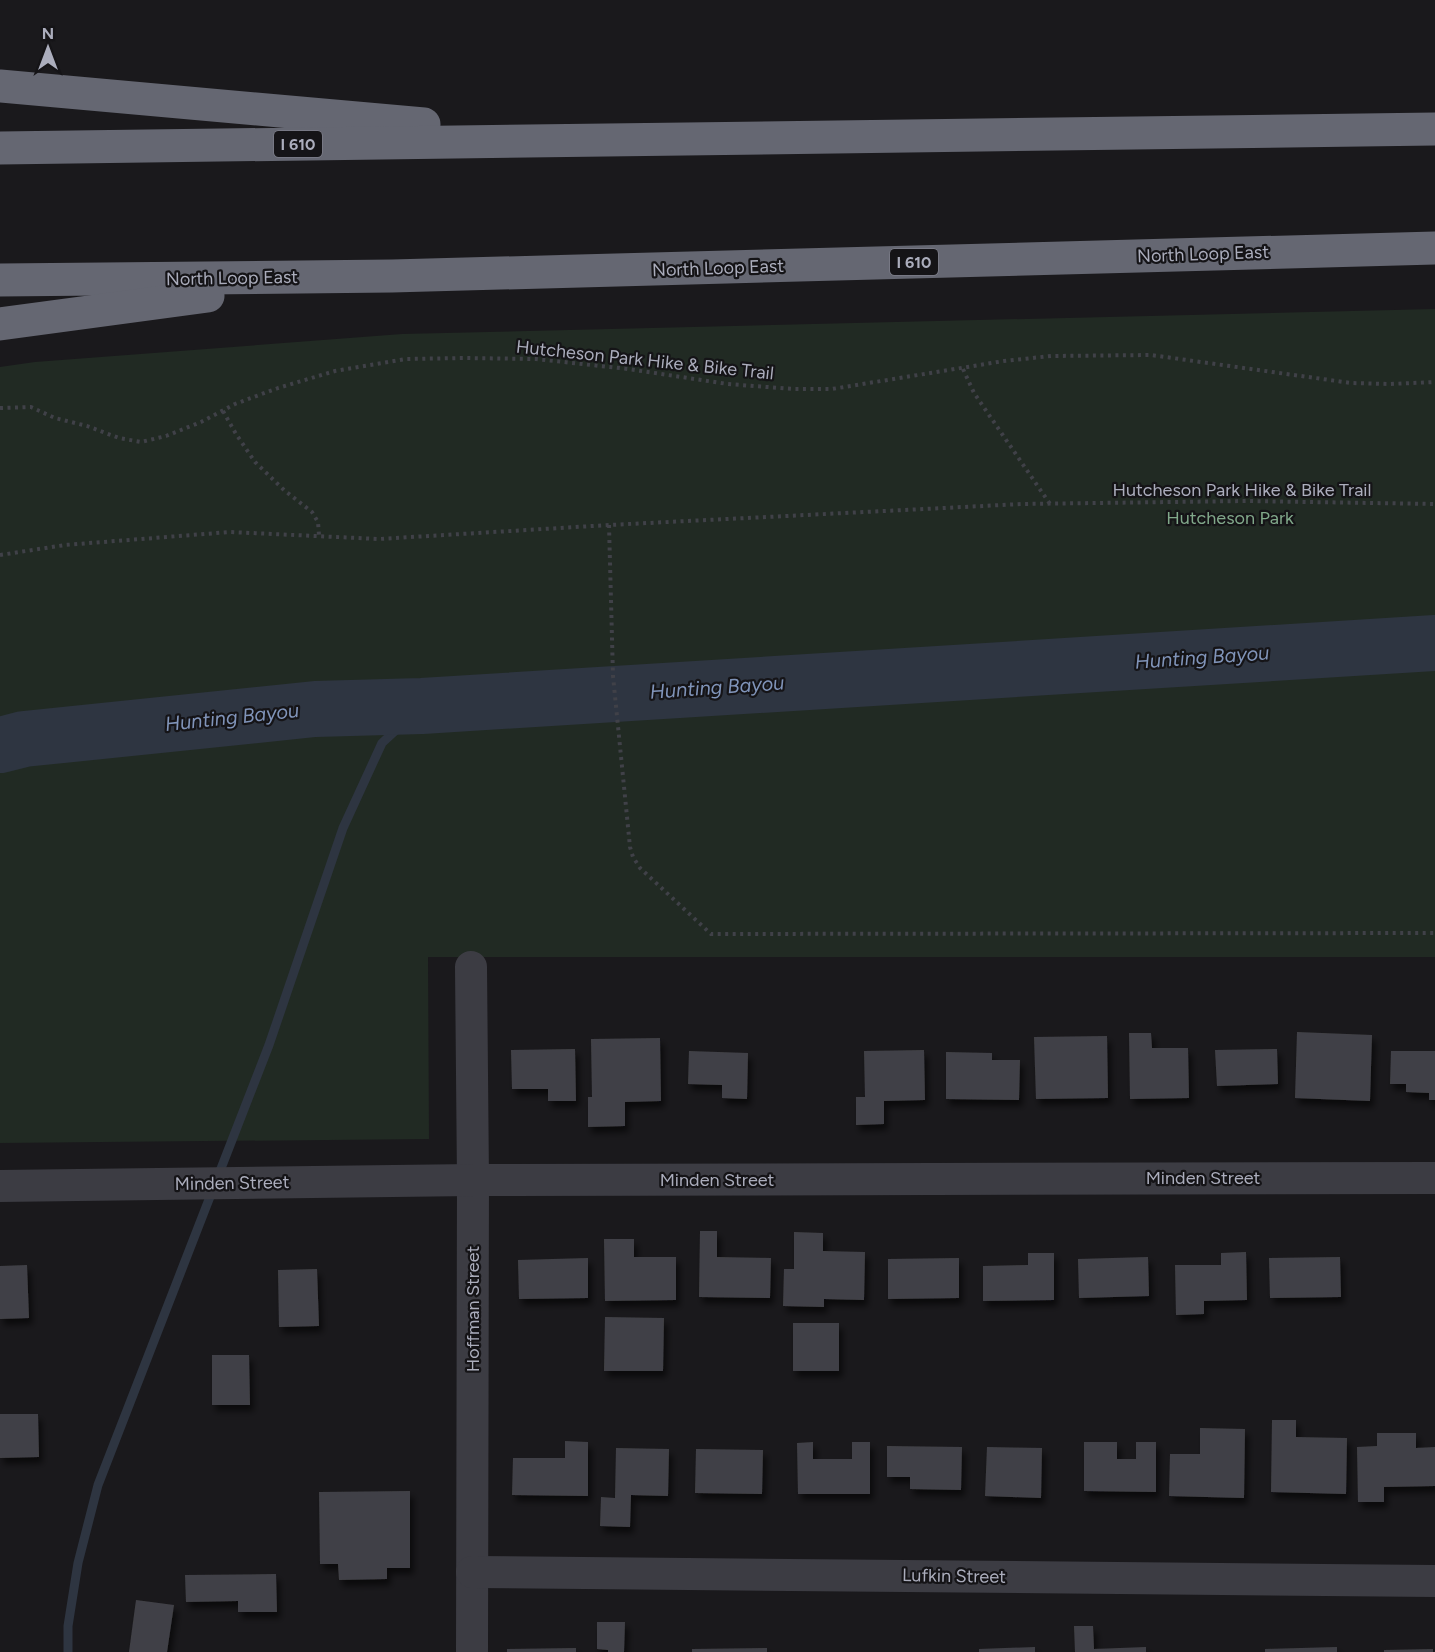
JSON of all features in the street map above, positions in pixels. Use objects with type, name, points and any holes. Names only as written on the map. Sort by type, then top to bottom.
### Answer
[{"type":"highway","points":[[0,86],[596,140]]},
{"type":"highway","name":"I 610","points":[[0,148],[1435,129]]},
{"type":"highway","name":"North Loop East","points":[[0,280],[392,276],[1435,248]]},
{"type":"highway","points":[[0,324],[179,300],[392,276]]},
{"type":"street","name":"Hoffman Street","points":[[471,967],[472,1652]]},
{"type":"street","name":"Minden Street","points":[[0,1186],[473,1180],[1435,1178]]},
{"type":"street","name":"Lufkin Street","points":[[472,1572],[1435,1581]]},
{"type":"path","name":"Hutcheson Park Hike & Bike Trail","points":[[0,408],[31,407],[55,418],[87,426],[119,438],[141,442],[201,422],[235,404],[278,388],[335,371],[406,359],[536,359],[628,369],[728,384],[793,389],[832,389],[1004,361],[1051,356],[1150,355],[1351,383],[1435,382]]},
{"type":"path","points":[[963,369],[974,393],[1050,504]]},
{"type":"path","points":[[223,411],[255,462],[284,490],[312,512],[318,522],[319,535]]},
{"type":"path","name":"Hutcheson Park Hike & Bike Trail","points":[[0,555],[64,545],[230,532],[379,539],[1023,504],[1246,501],[1435,504]]},
{"type":"path","points":[[609,525],[613,676],[630,847],[640,868],[711,934],[1435,933]]},
{"type":"green space","name":"Hutcheson Park","points":[[1435,309],[1435,957],[428,957],[429,1139],[0,1143],[0,367],[35,362],[402,334]]},
{"type":"building","points":[[1297,1032],[1372,1035],[1370,1101],[1295,1098]]},
{"type":"building","points":[[1129,1033],[1151,1033],[1152,1048],[1188,1048],[1189,1098],[1130,1099]]},
{"type":"building","points":[[1107,1036],[1108,1098],[1036,1099],[1034,1037]]},
{"type":"building","points":[[660,1038],[661,1101],[625,1102],[625,1126],[588,1127],[588,1097],[592,1097],[591,1039]]},
{"type":"building","points":[[575,1049],[576,1101],[548,1101],[548,1089],[512,1089],[511,1050]]},
{"type":"building","points":[[1277,1049],[1278,1084],[1217,1086],[1215,1050]]},
{"type":"building","points":[[924,1050],[925,1100],[884,1101],[884,1124],[856,1125],[856,1097],[865,1097],[864,1051]]},
{"type":"building","points":[[689,1051],[748,1053],[747,1099],[722,1098],[722,1085],[688,1084]]},
{"type":"building","points":[[1391,1051],[1435,1051],[1435,1100],[1429,1100],[1429,1093],[1406,1092],[1406,1084],[1390,1084]]},
{"type":"building","points":[[946,1052],[992,1053],[992,1060],[1020,1060],[1019,1100],[946,1099]]},
{"type":"building","points":[[700,1231],[717,1231],[717,1257],[771,1258],[770,1298],[699,1297]]},
{"type":"building","points":[[794,1232],[823,1233],[823,1251],[865,1252],[864,1300],[824,1299],[824,1307],[783,1306],[784,1269],[794,1269]]},
{"type":"building","points":[[604,1239],[634,1239],[634,1257],[676,1257],[676,1300],[605,1301]]},
{"type":"building","points":[[1246,1252],[1247,1300],[1204,1301],[1204,1314],[1176,1315],[1175,1265],[1221,1265],[1221,1253]]},
{"type":"building","points":[[1028,1253],[1054,1253],[1054,1300],[983,1301],[983,1266],[1028,1265]]},
{"type":"building","points":[[1148,1257],[1149,1296],[1079,1298],[1078,1259]]},
{"type":"building","points":[[1340,1257],[1341,1297],[1270,1298],[1269,1258]]},
{"type":"building","points":[[588,1258],[588,1298],[519,1299],[518,1260]]},
{"type":"building","points":[[959,1258],[959,1298],[888,1299],[888,1259]]},
{"type":"building","points":[[27,1265],[29,1318],[0,1319],[0,1266]]},
{"type":"building","points":[[317,1269],[319,1326],[279,1327],[278,1270]]},
{"type":"building","points":[[605,1317],[664,1318],[663,1371],[604,1371]]},
{"type":"building","points":[[793,1323],[839,1323],[839,1371],[793,1371]]},
{"type":"building","points":[[212,1355],[249,1355],[250,1405],[212,1405]]},
{"type":"building","points":[[0,1414],[38,1414],[39,1457],[0,1458]]},
{"type":"building","points":[[1272,1420],[1296,1420],[1296,1437],[1347,1438],[1346,1494],[1271,1492]]},
{"type":"building","points":[[1200,1428],[1245,1429],[1244,1498],[1169,1496],[1170,1454],[1200,1454]]},
{"type":"building","points":[[1377,1433],[1416,1433],[1416,1448],[1435,1447],[1435,1486],[1384,1487],[1384,1502],[1358,1502],[1357,1447],[1377,1446]]},
{"type":"building","points":[[565,1441],[588,1442],[588,1496],[512,1495],[513,1458],[565,1458]]},
{"type":"building","points":[[813,1442],[813,1459],[852,1459],[852,1442],[870,1442],[870,1494],[798,1494],[797,1443]]},
{"type":"building","points":[[1084,1442],[1117,1442],[1117,1459],[1136,1459],[1136,1442],[1156,1442],[1156,1492],[1084,1491]]},
{"type":"building","points":[[887,1446],[962,1447],[961,1490],[910,1489],[910,1477],[887,1477]]},
{"type":"building","points":[[987,1447],[1042,1448],[1041,1498],[985,1496]]},
{"type":"building","points":[[616,1448],[669,1449],[668,1496],[631,1495],[630,1527],[600,1526],[601,1497],[615,1498]]},
{"type":"building","points":[[696,1449],[763,1450],[762,1494],[695,1493]]},
{"type":"building","points":[[410,1491],[410,1568],[387,1568],[387,1579],[339,1580],[338,1564],[320,1564],[319,1492]]},
{"type":"building","points":[[276,1574],[277,1612],[238,1612],[238,1601],[186,1602],[185,1575]]},
{"type":"building","points":[[136,1600],[174,1605],[167,1652],[129,1652]]},
{"type":"building","points":[[597,1622],[625,1622],[624,1652],[597,1649]]},
{"type":"building","points":[[1074,1626],[1093,1626],[1094,1649],[1146,1647],[1146,1652],[1075,1652]]},
{"type":"building","points":[[1035,1647],[1035,1652],[979,1652],[979,1649]]},
{"type":"building","points":[[1337,1647],[1337,1652],[1265,1652],[1265,1649]]},
{"type":"building","points":[[576,1648],[576,1652],[507,1652],[507,1649]]},
{"type":"building","points":[[767,1648],[767,1652],[692,1652],[692,1649]]},
{"type":"building","points":[[1433,1649],[1433,1652],[1384,1652],[1384,1650]]},
{"type":"waterway","name":"Hunting Bayou","points":[[0,745],[24,739],[315,709],[422,706],[1435,643]]},
{"type":"waterway","points":[[68,1652],[68,1626],[78,1563],[98,1485],[269,1045],[343,828],[382,743],[422,706]]}]
